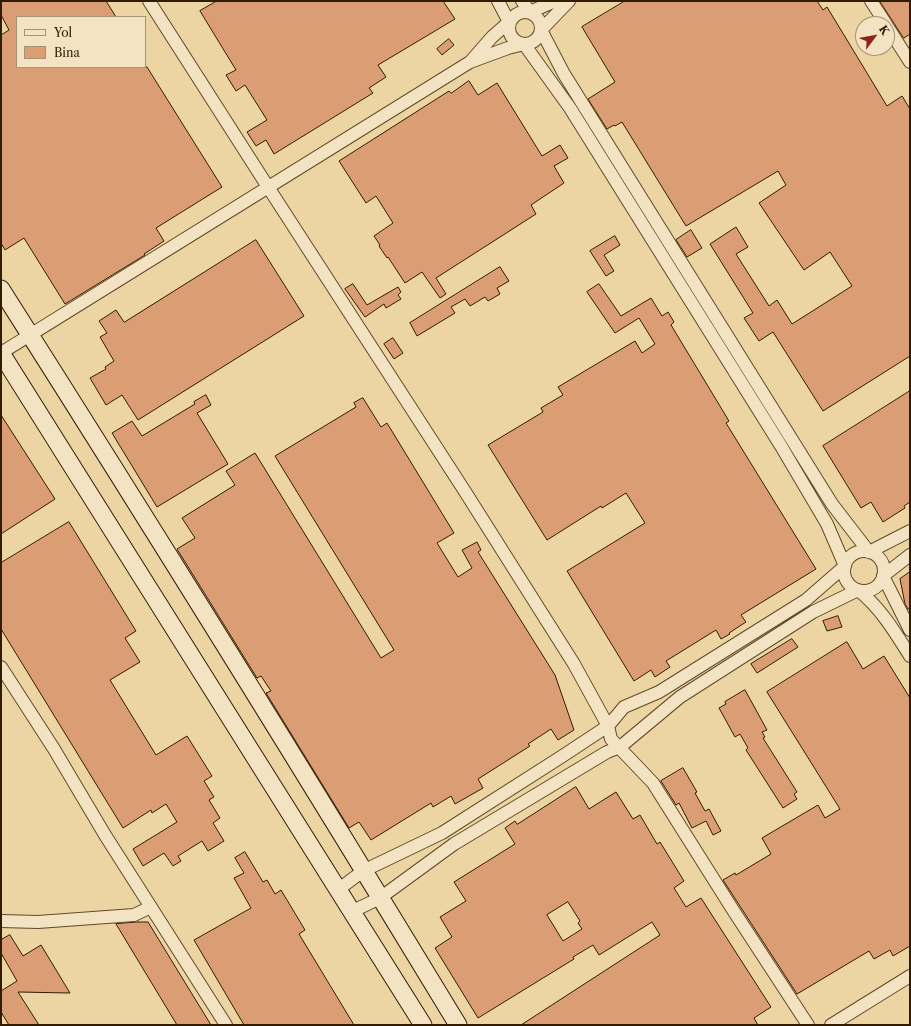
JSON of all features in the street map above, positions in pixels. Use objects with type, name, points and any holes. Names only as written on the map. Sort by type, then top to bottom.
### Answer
[{"type":"street","points":[[149,1],[268,188],[477,510],[574,664],[608,726],[612,739],[653,783],[808,1025]]},
{"type":"street","points":[[498,1],[509,22],[508,27],[510,36],[518,43],[524,44],[570,108],[827,524],[845,566],[846,579],[869,599],[893,629],[910,656]]},
{"type":"street","points":[[522,1],[530,12]]},
{"type":"street","points":[[530,12],[555,1]]},
{"type":"street","points":[[423,1025],[353,911],[1,353],[31,336],[470,62],[508,48],[534,41],[540,35],[541,30],[569,1]]},
{"type":"street","points":[[871,1],[880,16]]},
{"type":"street","points":[[470,62],[492,37],[518,12],[530,12],[536,15],[539,20],[541,30],[564,74],[832,504],[869,552],[880,560],[883,566],[883,576],[910,630]]},
{"type":"street","points":[[895,39],[910,62]]},
{"type":"street","points":[[600,156],[611,149]]},
{"type":"street","points":[[658,250],[670,243]]},
{"type":"street","points":[[1,289],[80,412],[458,1025]]},
{"type":"street","points":[[734,372],[746,365]]},
{"type":"street","points":[[339,889],[363,871],[442,833],[608,726],[624,707],[659,692],[806,600],[845,566],[852,556],[858,553],[869,552],[910,531]]},
{"type":"street","points":[[353,911],[380,898],[454,844],[607,752],[620,748],[680,697],[813,612],[858,590],[871,590],[877,586],[883,576],[910,555]]},
{"type":"street","points":[[1,667],[54,749],[105,835],[226,1025]]},
{"type":"street","points":[[1,921],[38,922],[134,915],[151,908]]},
{"type":"street","points":[[830,1025],[910,976]]},
{"type":"building","points":[[1,1],[106,1],[115,16],[16,16],[16,68],[147,67],[222,187],[156,228],[164,241],[144,254],[145,255],[65,304],[24,238],[5,250],[1,243],[1,35],[9,30],[1,15]]},
{"type":"building","points":[[217,1],[443,1],[455,19],[378,65],[386,77],[369,88],[373,93],[274,154],[266,140],[256,146],[247,132],[267,120],[245,85],[236,91],[226,75],[236,70],[200,11]]},
{"type":"building","points":[[625,1],[817,1],[823,10],[827,7],[855,53],[855,56],[857,56],[887,106],[902,96],[910,109],[910,356],[823,411],[773,332],[759,341],[744,318],[753,313],[710,244],[736,227],[748,247],[736,254],[769,306],[777,300],[792,324],[852,286],[830,252],[804,270],[759,203],[786,185],[778,171],[686,226],[622,122],[607,129],[588,99],[615,82],[582,27]]},
{"type":"building","points":[[880,1],[910,1],[910,34],[904,38],[895,24],[895,16],[890,16]]},
{"type":"building","points":[[449,39],[454,45],[442,55],[437,49]]},
{"type":"building","points":[[469,81],[478,95],[497,83],[542,156],[560,145],[568,158],[554,166],[564,183],[531,205],[536,214],[436,278],[446,294],[440,298],[422,272],[405,283],[379,246],[380,245],[374,236],[393,223],[376,196],[366,203],[339,161],[449,91],[451,93]]},
{"type":"building","points":[[691,230],[702,248],[687,257],[676,240]]},
{"type":"building","points":[[615,236],[620,245],[604,255],[614,271],[606,276],[590,251]]},
{"type":"building","points":[[256,240],[304,316],[138,420],[122,395],[106,405],[90,378],[106,369],[105,367],[114,361],[100,337],[107,333],[99,321],[116,310],[124,322]]},
{"type":"building","points":[[500,267],[509,281],[497,288],[500,294],[488,301],[485,297],[470,306],[465,299],[451,307],[455,313],[417,336],[410,323]]},
{"type":"building","points":[[353,284],[367,305],[398,287],[401,292],[398,295],[401,299],[386,308],[384,304],[365,317],[345,289]]},
{"type":"building","points":[[599,284],[621,316],[651,298],[662,316],[668,312],[674,322],[671,325],[729,421],[726,423],[816,569],[741,615],[746,622],[729,633],[730,634],[721,639],[716,630],[666,661],[670,667],[655,677],[651,670],[634,681],[567,571],[645,523],[626,493],[602,508],[601,506],[547,540],[488,445],[543,412],[541,408],[563,395],[558,387],[635,341],[642,353],[655,344],[639,318],[615,333],[587,292]]},
{"type":"building","points":[[393,338],[403,353],[394,359],[384,344]]},
{"type":"building","points":[[910,391],[910,502],[904,506],[905,508],[883,522],[871,502],[861,508],[823,446]]},
{"type":"building","points":[[206,395],[211,405],[197,413],[228,464],[157,507],[112,433],[132,421],[142,436],[195,404],[194,402]]},
{"type":"building","points":[[363,398],[381,427],[387,423],[454,533],[437,543],[458,577],[472,568],[462,550],[477,542],[481,550],[478,552],[555,675],[574,730],[558,740],[551,729],[528,744],[530,746],[478,779],[483,788],[455,804],[451,796],[433,807],[431,803],[371,840],[359,822],[349,828],[266,693],[271,691],[261,676],[257,678],[177,549],[195,538],[182,518],[235,485],[226,471],[255,453],[381,658],[394,650],[275,456],[356,407],[354,403]]},
{"type":"building","points":[[1,415],[55,499],[1,534]]},
{"type":"building","points":[[69,522],[136,631],[125,638],[140,662],[110,680],[156,755],[187,736],[212,776],[204,781],[214,797],[209,800],[220,818],[213,823],[224,841],[208,851],[202,841],[178,856],[181,861],[173,866],[164,853],[143,866],[133,849],[177,822],[166,804],[152,813],[151,810],[123,828],[1,629],[1,563]]},
{"type":"building","points":[[910,572],[910,609],[908,609],[905,604],[900,579]]},
{"type":"building","points":[[838,616],[842,627],[827,631],[823,621]]},
{"type":"building","points":[[792,639],[798,647],[757,673],[751,664]]},
{"type":"building","points":[[847,642],[863,669],[884,656],[910,698],[910,946],[893,956],[890,950],[874,959],[869,951],[797,994],[723,880],[735,873],[736,875],[771,854],[762,838],[818,805],[825,818],[840,809],[767,692]]},
{"type":"building","points":[[745,690],[767,730],[762,732],[765,737],[763,738],[797,792],[794,794],[797,799],[783,808],[746,750],[748,748],[740,734],[735,737],[719,708],[726,704],[725,702]]},
{"type":"building","points":[[683,768],[697,792],[695,793],[705,811],[709,809],[721,831],[713,835],[706,821],[692,828],[679,803],[676,805],[661,781]]},
{"type":"building","points":[[576,787],[589,809],[616,792],[633,819],[640,815],[657,844],[660,842],[684,881],[674,888],[686,907],[701,898],[771,1007],[754,1018],[758,1025],[521,1025],[660,935],[652,922],[599,955],[593,945],[573,957],[574,959],[478,1018],[435,948],[452,937],[440,917],[466,901],[454,882],[515,844],[505,828],[515,821],[517,824]],"holes":[[[568,902],[580,921],[578,923],[582,929],[563,941],[547,915]]]},
{"type":"building","points":[[245,852],[263,882],[267,880],[275,894],[281,890],[305,930],[299,934],[354,1025],[244,1025],[194,940],[251,908],[234,878],[244,873],[235,858]]},
{"type":"building","points":[[148,922],[211,1025],[177,1025],[116,924]]},
{"type":"building","points":[[10,935],[23,956],[41,945],[70,993],[18,992],[39,1025],[9,1025],[1,1012],[1,991],[17,981],[1,953],[1,940]]}]
